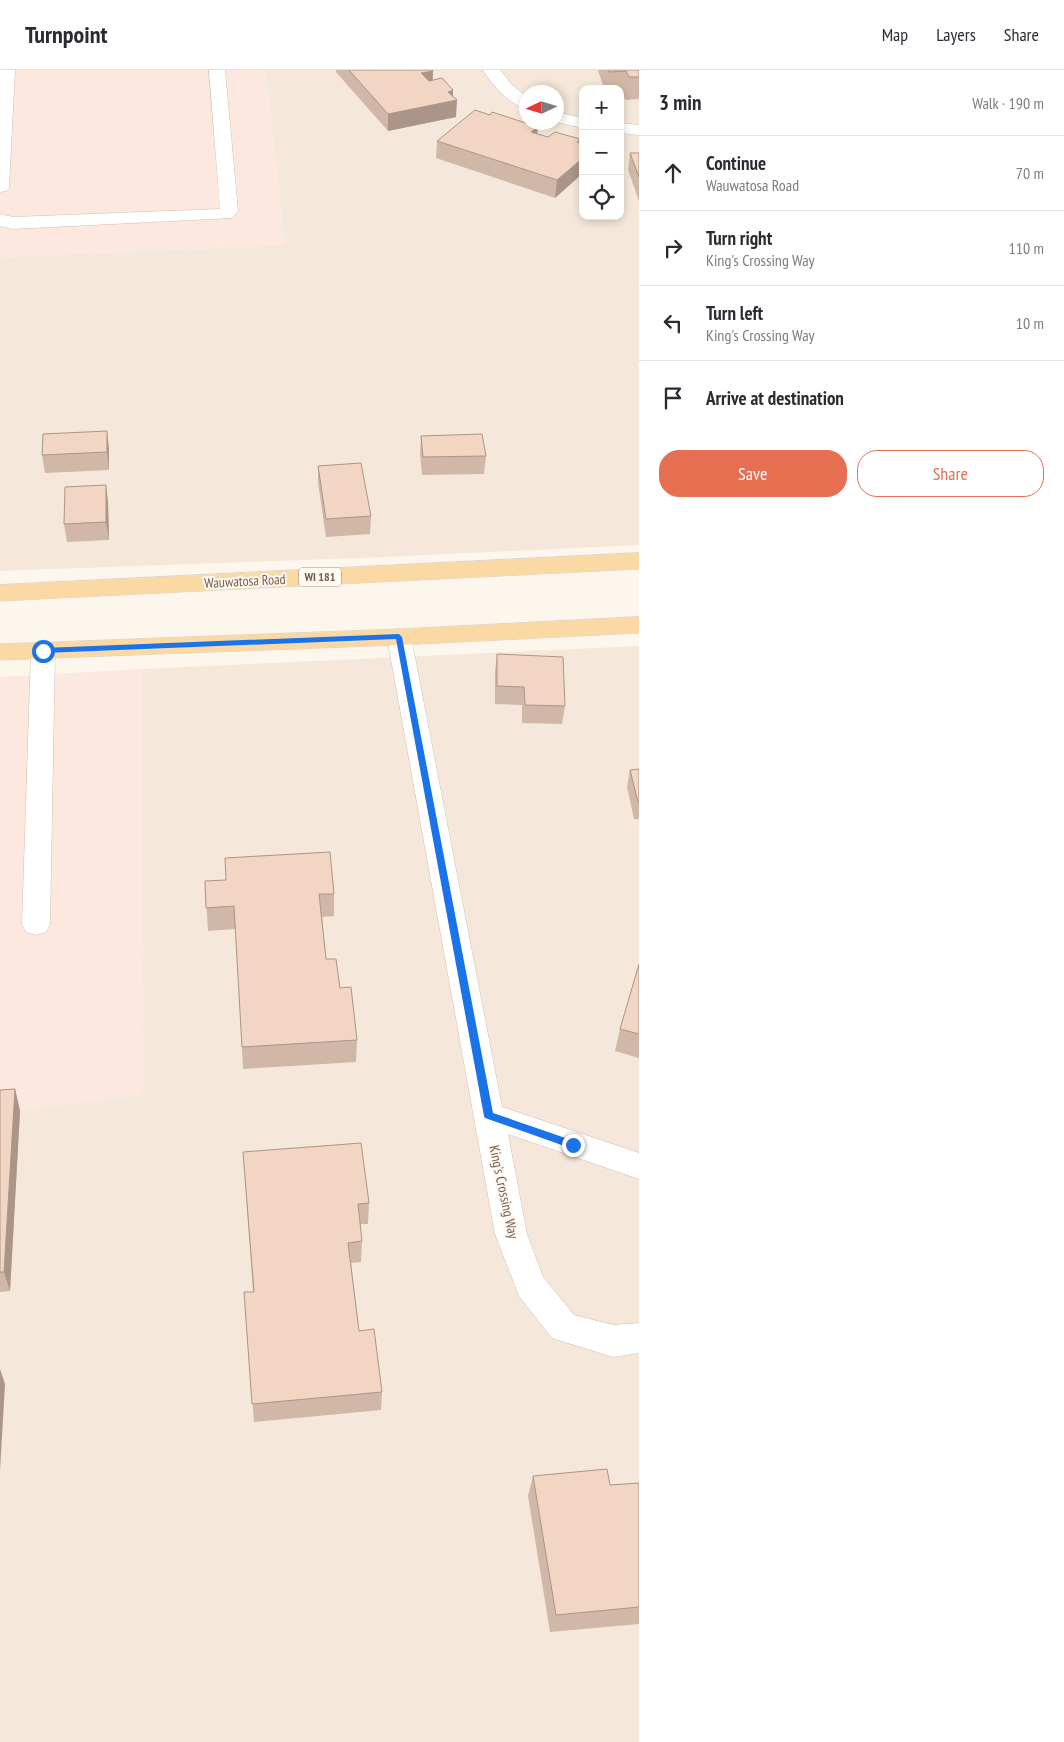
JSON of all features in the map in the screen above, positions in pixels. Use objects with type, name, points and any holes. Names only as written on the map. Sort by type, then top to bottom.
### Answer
[{"type":"main road","name":"Wauwatosa Road","points":[[0,593],[639,561]]},
{"type":"main road","points":[[0,652],[399,637],[639,625]]},
{"type":"street","points":[[0,187],[7,70]]},
{"type":"street","points":[[0,220],[13,223],[225,214],[229,211],[217,70]]},
{"type":"street","points":[[491,70],[506,89],[519,99]]},
{"type":"street","points":[[564,119],[579,122]]},
{"type":"street","points":[[624,128],[639,130]]},
{"type":"street","name":"King's Crossing Way","points":[[399,637],[511,1234],[530,1286],[564,1327],[614,1341],[639,1338]]},
{"type":"street","points":[[36,924],[43,651]]},
{"type":"street","points":[[489,1116],[639,1166]]},
{"type":"shaded area","points":[[0,70],[265,70],[285,245],[0,257]]},
{"type":"shaded area","points":[[265,70],[639,70],[639,545],[385,557],[0,571],[0,257],[285,245]]},
{"type":"shaded area","points":[[639,646],[639,1742],[0,1742],[0,1112],[142,1095],[142,669]]},
{"type":"shaded area","points":[[142,669],[143,1095],[0,1112],[0,677]]},
{"type":"building","points":[[349,70],[433,70],[421,73],[429,81],[442,78],[453,90],[448,92],[457,100],[388,114]]},
{"type":"building","points":[[608,70],[639,70],[639,77],[629,77],[626,71],[609,72]]},
{"type":"building","points":[[475,110],[490,115],[492,112],[519,121],[519,130],[534,130],[531,132],[548,137],[555,132],[579,139],[577,142],[579,143],[579,161],[557,180],[437,141]]},
{"type":"building","points":[[630,153],[639,153],[639,177]]},
{"type":"building","points":[[107,431],[107,452],[42,455],[43,434]]},
{"type":"building","points":[[482,434],[486,456],[423,457],[421,436]]},
{"type":"building","points":[[361,463],[371,516],[326,519],[318,466]]},
{"type":"building","points":[[106,485],[106,522],[64,524],[65,487]]},
{"type":"building","points":[[497,654],[563,657],[565,706],[525,705],[524,687],[497,686]]},
{"type":"building","points":[[639,769],[639,802],[638,802],[630,770]]},
{"type":"building","points":[[330,852],[334,894],[319,894],[326,959],[336,959],[340,988],[351,987],[357,1040],[242,1047],[234,906],[206,908],[205,881],[226,880],[225,858]]},
{"type":"building","points":[[639,964],[639,1034],[620,1029]]},
{"type":"building","points":[[15,1089],[4,1272],[0,1272],[0,1090]]},
{"type":"building","points":[[361,1143],[369,1203],[358,1204],[362,1241],[348,1243],[359,1331],[374,1329],[382,1392],[252,1404],[244,1292],[254,1292],[243,1152]]},
{"type":"building","points":[[607,1469],[610,1485],[639,1483],[639,1607],[556,1615],[533,1476]]},
{"type":"route","points":[[43,651],[399,637],[489,1116],[573,1145]]}]
